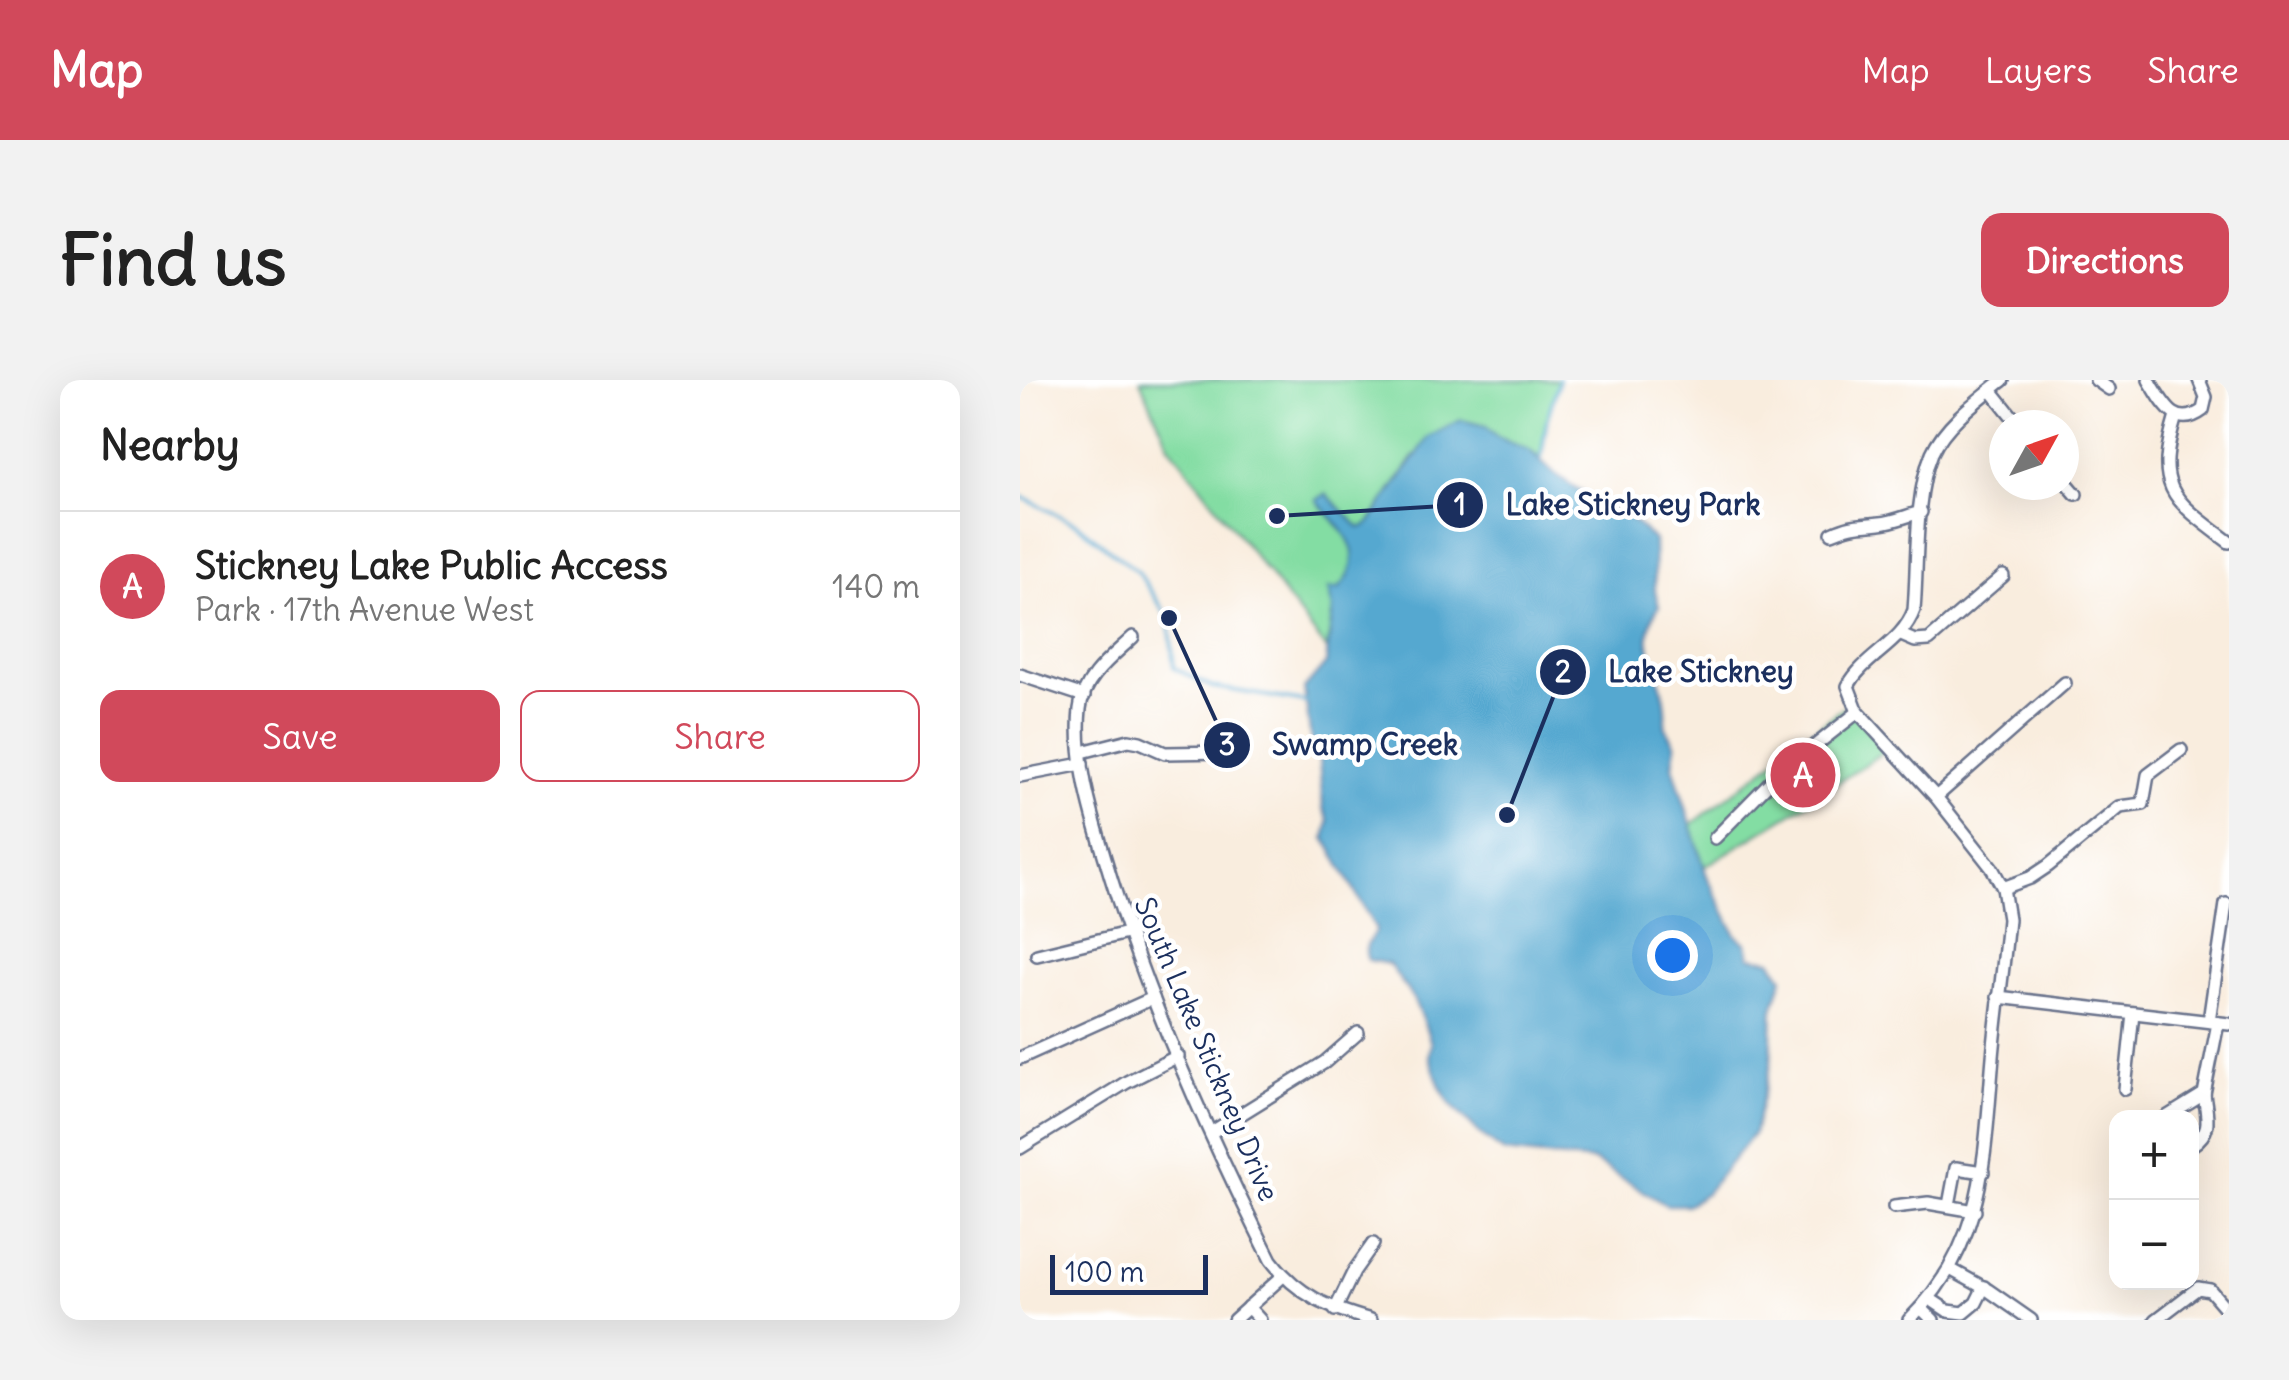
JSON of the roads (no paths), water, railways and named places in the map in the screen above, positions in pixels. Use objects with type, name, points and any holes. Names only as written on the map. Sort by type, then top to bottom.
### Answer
[{"type":"street","points":[[1909,1320],[1950,1269],[1975,1211],[2008,919],[2003,888],[1975,844],[1858,712],[1848,686],[1866,664],[1901,634],[1914,610],[1922,489],[1932,453],[1948,429],[2003,380]]},
{"type":"street","points":[[2096,380],[2109,388]]},
{"type":"street","points":[[2149,380],[2169,412],[2193,418],[2204,410],[2206,396],[2199,380]]},
{"type":"street","points":[[1991,390],[2008,410]]},
{"type":"street","points":[[2176,416],[2165,453],[2166,475],[2177,498],[2229,542]]},
{"type":"street","points":[[1832,533],[1850,525],[1880,523],[1921,512]]},
{"type":"street","points":[[1901,634],[1915,642],[1928,640],[2003,576]]},
{"type":"street","points":[[1020,675],[1084,696],[1091,678],[1133,637]]},
{"type":"street","points":[[1936,797],[2065,683]]},
{"type":"street","name":"South Lake Stickney Drive","points":[[1084,696],[1080,706],[1082,758],[1098,835],[1127,933],[1256,1229],[1283,1276],[1302,1294],[1336,1310],[1372,1320]]},
{"type":"street","points":[[1716,838],[1775,777],[1858,712]]},
{"type":"street","points":[[1020,776],[1129,740],[1165,753],[1228,752]]},
{"type":"street","points":[[2003,888],[2030,878],[2120,807],[2144,804],[2148,776],[2180,750]]},
{"type":"street","points":[[2199,1140],[2208,1127],[2204,1094],[2219,1022],[2226,904]]},
{"type":"street","points":[[1037,955],[1127,933]]},
{"type":"street","points":[[1998,997],[2219,1022]]},
{"type":"street","points":[[1020,1058],[1153,998]]},
{"type":"street","points":[[2125,1090],[2133,1013]]},
{"type":"street","points":[[1212,1132],[1325,1062],[1358,1033]]},
{"type":"street","points":[[1020,1148],[1127,1082],[1178,1056]]},
{"type":"street","points":[[2178,1110],[2204,1094]]},
{"type":"street","points":[[1949,1205],[1956,1168],[1982,1172]]},
{"type":"street","points":[[1894,1208],[1928,1203],[1975,1211]]},
{"type":"street","points":[[1336,1310],[1354,1271],[1374,1244]]},
{"type":"street","points":[[1950,1269],[2031,1320]]},
{"type":"street","points":[[1234,1320],[1283,1276]]},
{"type":"street","points":[[1925,1304],[1964,1313],[1976,1303],[1984,1287]]},
{"type":"street","points":[[2156,1320],[2198,1288],[2210,1290],[2229,1312]]},
{"type":"street","points":[[1925,1304],[1933,1320]]},
{"type":"street","points":[[1248,1307],[1260,1320]]},
{"type":"water","points":[[1461,420],[1486,426],[1497,437],[1531,451],[1555,474],[1604,507],[1630,518],[1654,540],[1659,606],[1651,622],[1650,652],[1664,694],[1665,726],[1676,745],[1673,766],[1707,876],[1736,935],[1747,944],[1750,957],[1771,960],[1783,978],[1773,1009],[1771,1065],[1754,1133],[1706,1193],[1687,1205],[1666,1205],[1594,1161],[1504,1152],[1451,1105],[1429,1056],[1431,1043],[1414,1000],[1389,964],[1368,960],[1366,956],[1376,930],[1325,838],[1329,821],[1323,808],[1319,760],[1311,740],[1304,689],[1326,663],[1333,609],[1328,589],[1339,589],[1349,575],[1353,552],[1343,531],[1316,500],[1326,494],[1360,528],[1368,525],[1429,437]]},
{"type":"waterway","points":[[1541,458],[1559,380]]},
{"type":"waterway","points":[[1020,496],[1078,525],[1138,572],[1169,618],[1174,668],[1212,687],[1305,702]]},
{"type":"place","name":"Lake Stickney Park","points":[[1277,516]]},
{"type":"place","name":"Swamp Creek","points":[[1169,618]]},
{"type":"place","name":"Stickney Lake Public Access","points":[[1803,775]]},
{"type":"place","name":"Lake Stickney","points":[[1507,815]]}]
